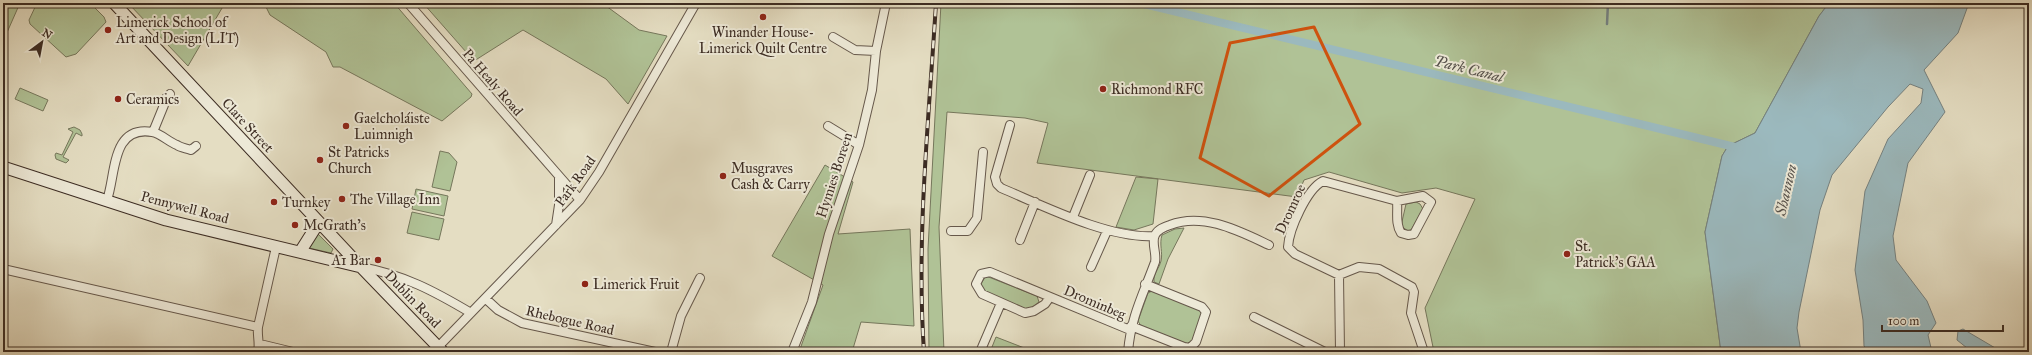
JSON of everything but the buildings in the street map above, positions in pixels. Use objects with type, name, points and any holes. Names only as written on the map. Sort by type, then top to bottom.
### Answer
[{"type":"main road","name":"Clare Street","points":[[114,3],[361,267]]},
{"type":"main road","name":"Pennywell Road","points":[[3,166],[166,220],[361,267]]},
{"type":"main road","points":[[300,252],[319,222]]},
{"type":"main road","name":"Dublin Road","points":[[361,267],[441,349]]},
{"type":"street","name":"Pa Healy Road","points":[[408,3],[559,178],[580,200]]},
{"type":"street","name":"Park Road","points":[[441,349],[471,313],[580,200],[599,172],[696,3]]},
{"type":"street","name":"Hymies Boreen","points":[[792,352],[812,302],[829,234],[859,145],[872,90],[876,51],[886,3]]},
{"type":"street","points":[[833,36],[855,50],[876,51]]},
{"type":"street","points":[[153,132],[164,105],[163,101],[170,94]]},
{"type":"street","points":[[1010,125],[995,177],[996,184],[1001,188],[1107,231],[1139,237],[1154,236],[1163,227],[1177,222],[1196,220],[1237,230],[1269,245]]},
{"type":"street","points":[[828,126],[859,145]]},
{"type":"street","points":[[108,200],[112,186],[115,160],[121,146],[129,137],[139,133],[153,132],[178,146],[191,150],[196,146]]},
{"type":"street","points":[[951,231],[968,231],[977,218],[983,152]]},
{"type":"street","points":[[1073,217],[1090,175]]},
{"type":"street","points":[[981,176],[995,177]]},
{"type":"street","points":[[556,226],[559,205],[559,178]]},
{"type":"street","name":"Dromroe","points":[[1339,275],[1295,254],[1288,247],[1288,238],[1308,196],[1316,185],[1323,181],[1397,201],[1423,196],[1431,202],[1414,234],[1408,235],[1401,233],[1397,227],[1397,201]]},
{"type":"street","points":[[1020,240],[1035,202]]},
{"type":"street","points":[[1091,267],[1107,231]]},
{"type":"street","name":"Drominbeg","points":[[1128,352],[1130,328],[1145,284],[1155,261],[1154,236]]},
{"type":"street","points":[[276,247],[257,336],[259,348],[293,352]]},
{"type":"street","points":[[361,267],[384,271],[432,289],[471,313]]},
{"type":"street","points":[[1340,352],[1339,275],[1359,267],[1379,269],[1412,286],[1414,292],[1411,313],[1424,352]]},
{"type":"street","points":[[3,269],[258,327]]},
{"type":"street","name":"Drominbeg","points":[[1050,297],[1040,307],[1025,313],[982,294],[977,289],[976,284],[981,274],[990,272],[1130,328],[1190,348],[1196,342],[1206,312],[1197,304],[1145,284]]},
{"type":"street","points":[[671,352],[681,316],[700,278]]},
{"type":"street","name":"Rhebogue Road","points":[[486,299],[498,310],[522,323],[655,352]]},
{"type":"street","points":[[980,352],[1001,303]]},
{"type":"street","points":[[1254,317],[1325,352]]},
{"type":"highlighted area","points":[[1314,27],[1360,124],[1269,196],[1200,158],[1230,43]]},
{"type":"green space","points":[[3,3],[20,3],[5,37],[3,36]]},
{"type":"green space","points":[[37,3],[90,3],[104,17],[106,22],[76,54],[66,57],[30,24],[29,20]]},
{"type":"green space","points":[[128,3],[225,3],[188,66]]},
{"type":"green space","points":[[264,3],[394,3],[472,94],[471,97],[442,121],[340,67],[333,67],[326,52],[270,15]]},
{"type":"green space","points":[[423,3],[602,3],[639,30],[667,36],[628,104],[606,79],[523,30],[474,61]]},
{"type":"green space","points":[[941,3],[1829,3],[1819,16],[1755,133],[1728,146],[1722,156],[1705,232],[1721,352],[1434,352],[1425,308],[1475,199],[1436,188],[1402,193],[1329,172],[1304,180],[1297,197],[1037,163],[1048,123],[1025,118],[947,112],[939,227],[944,352],[929,352],[928,249]]},
{"type":"green space","points":[[20,88],[48,100],[43,111],[15,99]]},
{"type":"green space","points":[[74,127],[80,130],[82,136],[76,133],[63,157],[69,160],[66,163],[56,159],[55,155],[56,153],[62,155],[73,132],[68,129]]},
{"type":"green space","points":[[440,151],[449,153],[457,162],[450,191],[432,187]]},
{"type":"green space","points":[[825,165],[853,182],[838,234],[910,229],[914,326],[861,322],[852,352],[799,352],[823,285],[772,256]]},
{"type":"green space","points":[[1136,177],[1158,179],[1153,224],[1134,230],[1116,227]]},
{"type":"green space","points":[[416,189],[448,196],[444,216],[412,209]]},
{"type":"green space","points":[[1416,202],[1420,204],[1423,209],[1411,230],[1408,231],[1401,226],[1406,204]]},
{"type":"green space","points":[[412,212],[444,219],[439,240],[407,233]]},
{"type":"green space","points":[[1184,228],[1168,259],[1159,284],[1154,282],[1154,276],[1161,261],[1162,235],[1175,229]]},
{"type":"green space","points":[[318,234],[333,249],[331,253],[309,248]]},
{"type":"green space","points":[[986,276],[1037,296],[1039,302],[1033,307],[1026,309],[983,291],[980,285]]},
{"type":"green space","points":[[1152,291],[1198,309],[1202,314],[1192,341],[1188,344],[1141,326],[1138,321],[1148,293]]},
{"type":"green space","points":[[996,337],[1032,351],[990,352]]},
{"type":"water","name":"Shannon","points":[[1829,3],[1969,3],[1958,33],[1924,70],[1945,112],[1908,163],[1893,236],[1896,260],[1927,301],[1936,323],[1928,335],[1932,352],[1868,352],[1864,346],[1863,320],[1855,270],[1865,191],[1888,139],[1921,103],[1923,89],[1910,84],[1888,107],[1832,175],[1820,210],[1799,312],[1797,328],[1801,352],[1721,352],[1705,232],[1722,156],[1728,146],[1755,133],[1819,16]]},
{"type":"water","points":[[1963,329],[2002,352],[1972,352],[1957,340],[1958,331]]},
{"type":"waterway","name":"Park Canal","points":[[1140,3],[1739,148]]},
{"type":"waterway","points":[[1607,24],[1608,3]]},
{"type":"railway","points":[[924,352],[922,308],[922,221],[936,3]]},
{"type":"place","name":"Winander House- Limerick Quilt Centre","points":[[763,17]]},
{"type":"place","name":"Limerick School of Art and Design (LIT)","points":[[108,30]]},
{"type":"place","name":"Richmond RFC","points":[[1103,89]]},
{"type":"place","name":"Ceramics","points":[[118,99]]},
{"type":"place","name":"Gaelcholáiste Luimnigh","points":[[346,126]]},
{"type":"place","name":"St Patricks Church","points":[[320,160]]},
{"type":"place","name":"Musgraves Cash & Carry","points":[[723,176]]},
{"type":"place","name":"The Village Inn","points":[[342,199]]},
{"type":"place","name":"Turnkey","points":[[274,202]]},
{"type":"place","name":"McGrath’s","points":[[295,225]]},
{"type":"place","name":"St. Patrick's GAA","points":[[1567,254]]},
{"type":"place","name":"A1 Bar","points":[[378,260]]},
{"type":"place","name":"Limerick Fruit","points":[[585,284]]}]
